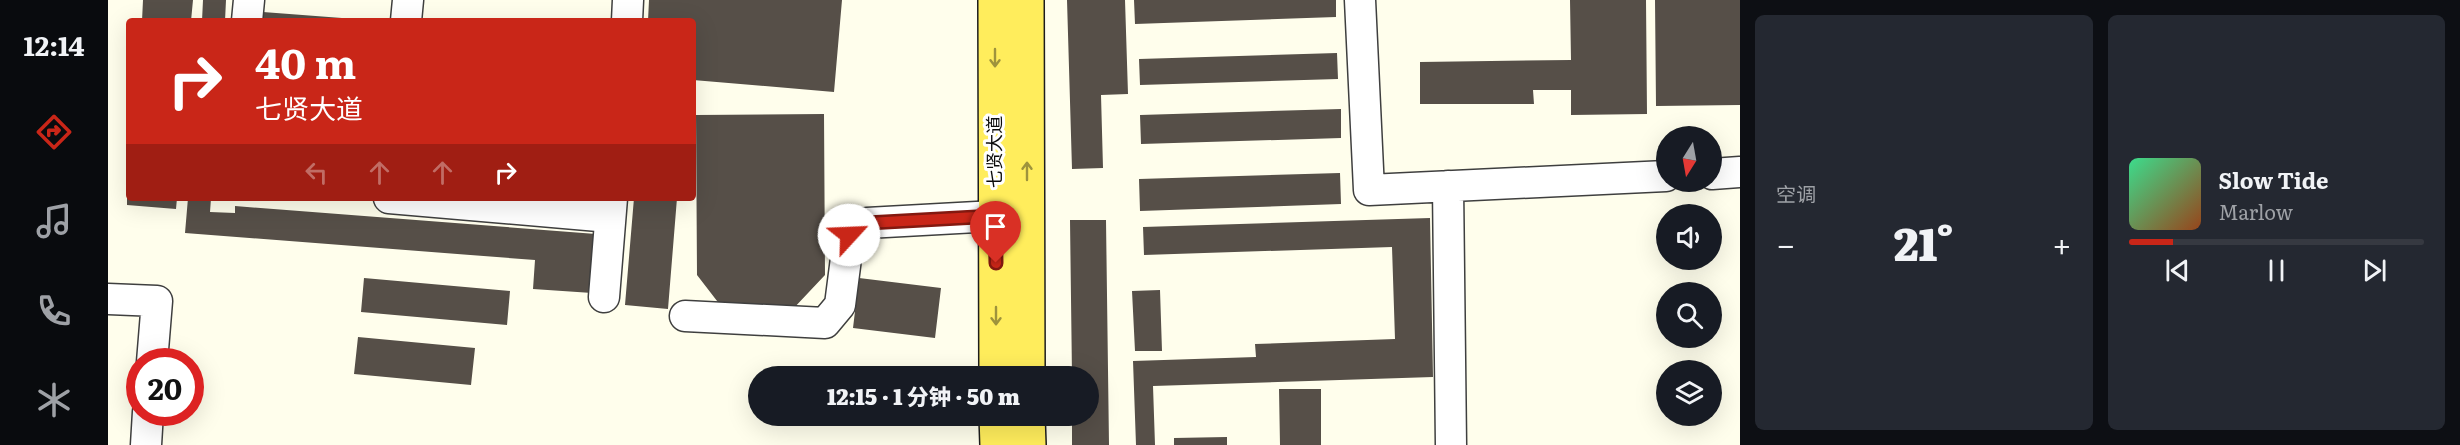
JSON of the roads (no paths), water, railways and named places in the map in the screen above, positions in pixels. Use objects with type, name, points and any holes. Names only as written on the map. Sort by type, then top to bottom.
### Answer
[{"type":"main road","name":"七贤大道","points":[[995,0],[996,366]]},
{"type":"main road","name":"七贤大道","points":[[1027,0],[1028,366]]},
{"type":"main road","points":[[996,426],[997,445]]},
{"type":"main road","points":[[1028,426],[1029,445]]},
{"type":"street","points":[[248,18],[249,0]]},
{"type":"street","points":[[406,18],[408,0]]},
{"type":"street","points":[[627,18],[628,0]]},
{"type":"street","points":[[1360,0],[1369,190],[1656,176]]},
{"type":"street","points":[[1722,173],[1740,172]]},
{"type":"street","points":[[1448,186],[1451,445]]},
{"type":"street","points":[[464,201],[611,207],[604,297]]},
{"type":"street","points":[[685,316],[825,323],[840,304],[849,235],[867,223],[995,216]]},
{"type":"street","points":[[108,299],[157,301],[153,348]]},
{"type":"street","points":[[146,445],[147,426]]}]
